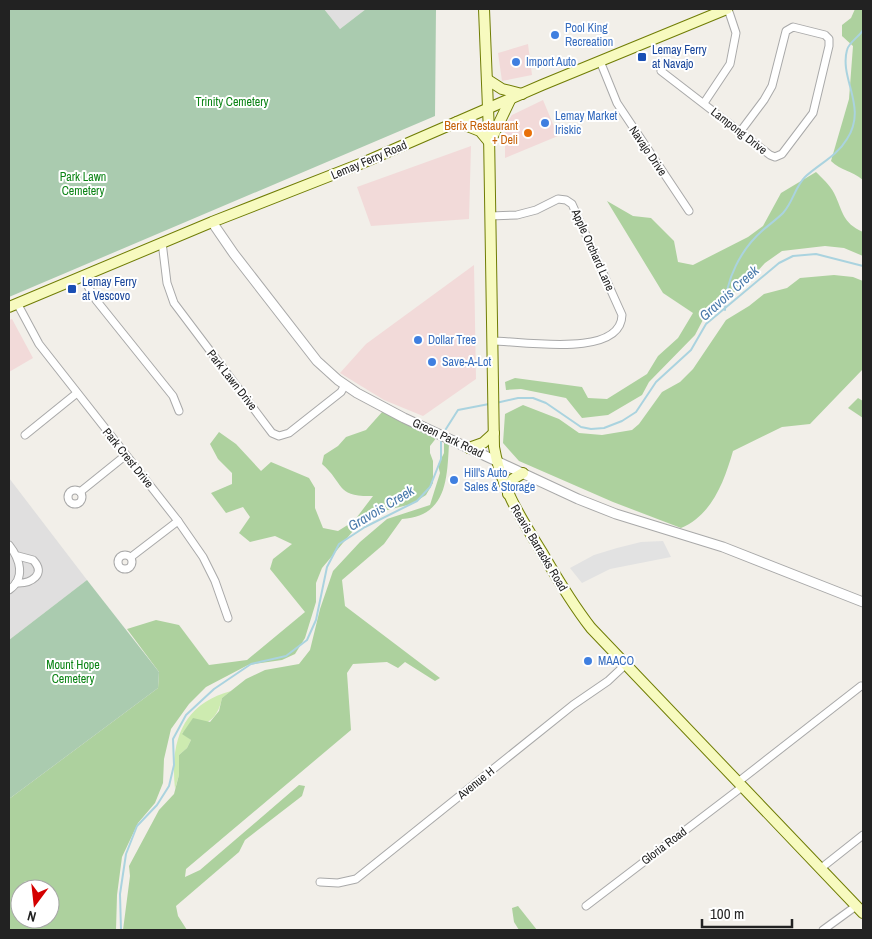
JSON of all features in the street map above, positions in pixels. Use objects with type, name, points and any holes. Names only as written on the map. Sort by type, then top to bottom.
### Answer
[{"type":"main road","name":"Reavis Barracks Road","points":[[484,9],[490,143],[494,431],[496,461],[508,494],[578,611],[625,665],[860,910]]},
{"type":"main road","name":"Lemay Ferry Road","points":[[13,305],[162,242],[360,164],[511,98],[727,9]]},
{"type":"main road","points":[[488,80],[502,89],[522,94]]},
{"type":"main road","points":[[457,122],[480,131],[490,143],[511,98]]},
{"type":"main road","points":[[470,448],[483,443],[494,431]]},
{"type":"main road","points":[[508,494],[514,477],[523,473]]},
{"type":"street","points":[[704,103],[730,64],[736,33],[727,9]]},
{"type":"street","name":"Lampong Drive","points":[[661,71],[704,103],[740,132],[770,155],[775,157],[782,154],[813,113],[829,40],[825,35],[794,27],[786,31],[783,36],[772,86],[740,132]]},
{"type":"street","name":"Navajo Drive","points":[[600,61],[617,103],[689,211]]},
{"type":"street","name":"Apple Orchard Lane","points":[[490,216],[516,215],[536,210],[558,199],[566,200],[572,204],[622,315],[622,322],[615,333],[591,344],[492,341]]},
{"type":"street","name":"Green Park Road","points":[[212,222],[234,254],[324,368],[345,385],[386,409],[596,506],[724,548],[863,602]]},
{"type":"street","name":"Park Lawn Drive","points":[[162,242],[167,283],[174,302],[272,433],[279,436],[289,433],[341,392],[345,385]]},
{"type":"street","points":[[82,276],[96,300],[173,396],[179,411]]},
{"type":"street","name":"Park Crest Drive","points":[[13,305],[36,341],[178,521],[203,557],[215,581],[228,618]]},
{"type":"street","points":[[25,435],[76,393]]},
{"type":"street","points":[[80,492],[126,455]]},
{"type":"street","points":[[131,557],[178,521]]},
{"type":"street","points":[[9,545],[18,556],[20,572],[16,583],[9,590]]},
{"type":"street","points":[[16,583],[27,584],[32,582],[38,572],[38,567],[33,560],[18,556]]},
{"type":"street","name":"Avenue H","points":[[320,882],[338,883],[356,879],[573,705],[608,681],[625,665]]},
{"type":"street","name":"Gloria Road","points":[[586,906],[861,686]]},
{"type":"street","points":[[820,870],[863,835]]},
{"type":"street","points":[[823,930],[860,910]]},
{"type":"shaded area","points":[[324,9],[366,9],[340,29]]},
{"type":"shaded area","points":[[528,44],[532,75],[502,81],[498,53]]},
{"type":"shaded area","points":[[543,100],[558,136],[505,158],[505,125],[512,115]]},
{"type":"shaded area","points":[[471,146],[469,219],[371,226],[357,187]]},
{"type":"shaded area","points":[[474,265],[476,379],[423,416],[384,400],[340,373],[366,344]]},
{"type":"shaded area","points":[[12,319],[33,358],[9,372],[9,320]]},
{"type":"shaded area","points":[[9,478],[87,580],[9,640]]},
{"type":"shaded area","points":[[663,541],[671,557],[610,569],[582,583],[570,568],[594,555],[617,548],[641,542]]},
{"type":"green space","name":"Trinity Cemetery","points":[[9,9],[324,9],[340,29],[366,9],[436,9],[435,116],[9,297]]},
{"type":"green space","points":[[855,9],[863,9],[863,180],[831,161],[849,99],[853,46],[842,36],[842,25],[851,18]]},
{"type":"green space","points":[[816,172],[832,190],[847,220],[851,225],[863,232],[863,256],[844,248],[825,246],[782,251],[765,263],[748,282],[706,314],[695,335],[649,382],[642,395],[608,415],[582,418],[566,398],[521,389],[506,390],[505,382],[515,378],[582,387],[588,398],[607,399],[647,374],[658,356],[678,338],[693,313],[663,293],[607,201],[633,216],[651,218],[674,241],[678,262],[693,265],[748,237],[763,226],[781,193]]},
{"type":"green space","points":[[834,275],[853,277],[863,281],[863,369],[810,424],[782,427],[733,451],[721,486],[709,506],[701,515],[681,528],[613,502],[519,461],[503,443],[505,414],[523,405],[559,419],[579,433],[602,435],[632,430],[639,424],[662,392],[680,382],[693,369],[726,320],[764,294],[787,288],[800,278]]},
{"type":"green space","points":[[858,398],[863,401],[863,418],[848,408]]},
{"type":"green space","points":[[383,411],[437,437],[430,446],[433,461],[433,483],[426,495],[412,504],[379,512],[367,524],[353,531],[322,568],[316,583],[316,602],[305,638],[295,654],[282,660],[248,665],[206,687],[189,704],[171,729],[164,759],[163,783],[155,803],[138,823],[122,857],[117,895],[116,930],[9,930],[9,799],[158,688],[159,672],[127,629],[156,620],[179,625],[209,665],[247,660],[305,612],[270,569],[273,559],[292,544],[275,536],[250,542],[239,533],[250,517],[243,507],[226,513],[211,493],[232,484],[232,473],[218,459],[210,444],[219,432],[236,444],[261,471],[271,462],[309,478],[315,488],[315,508],[323,528],[338,531],[354,521],[373,496],[361,496],[346,492],[322,464],[324,455],[338,446],[346,437],[366,430]]},
{"type":"green space","points":[[444,440],[449,444],[447,470],[442,493],[436,503],[428,511],[417,516],[402,519],[384,544],[342,580],[345,606],[440,678],[435,681],[405,662],[398,668],[387,662],[353,664],[347,673],[351,730],[186,869],[185,877],[200,870],[299,785],[305,786],[302,796],[245,840],[239,852],[176,906],[178,916],[187,930],[123,930],[130,876],[129,866],[159,810],[174,794],[179,775],[179,755],[187,748],[191,740],[182,734],[193,718],[210,722],[219,711],[222,698],[246,679],[265,670],[299,664],[310,650],[320,609],[333,571],[360,542],[387,519],[430,505],[440,473],[438,465],[444,453]]},
{"type":"green space","name":"Mount Hope Cemetery","points":[[87,580],[159,672],[158,688],[9,799],[9,640]]},
{"type":"green space","points":[[231,691],[222,698],[217,713],[213,718],[203,725],[182,733],[191,740],[187,748],[179,755],[179,775],[175,789],[175,756],[183,727],[190,715],[201,705],[214,697]]},
{"type":"green space","points":[[518,906],[537,930],[519,930],[514,922],[512,908]]},
{"type":"waterway","points":[[725,310],[731,277],[741,256],[755,238],[783,213],[805,177],[843,145],[853,127],[855,116],[847,72],[847,50],[863,30]]},
{"type":"waterway","name":"Gravois Creek","points":[[496,403],[518,398],[533,398],[546,403],[581,427],[591,429],[604,428],[622,421],[636,412],[656,382],[691,350],[706,324],[779,263],[793,256],[816,254],[863,266]]},
{"type":"waterway","name":"Gravois Creek","points":[[444,432],[458,410],[489,404]]},
{"type":"waterway","name":"Gravois Creek","points":[[121,930],[120,894],[126,854],[137,826],[157,805],[169,786],[174,765],[173,739],[186,715],[214,689],[251,664],[286,656],[307,640],[316,620],[327,567],[339,544],[365,527],[417,501],[430,487],[441,459],[441,439]]},
{"type":"place","name":"Pool King Recreation","points":[[555,35]]},
{"type":"place","name":"Lemay Ferry at Navajo","points":[[642,57]]},
{"type":"place","name":"Import Auto","points":[[516,62]]},
{"type":"place","name":"Lemay Market Iriskic","points":[[545,123]]},
{"type":"place","name":"Berix Restaurant + Deli","points":[[528,133]]},
{"type":"place","name":"Lemay Ferry at Vescovo","points":[[72,289]]},
{"type":"place","name":"Dollar Tree","points":[[418,340]]},
{"type":"place","name":"Save-A-Lot","points":[[432,362]]},
{"type":"place","name":"Hill's Auto Sales & Storage","points":[[454,480]]},
{"type":"place","name":"MAACO","points":[[588,661]]},
{"type":"park label","name":"Park Lawn Cemetery","points":[[83,184]]}]
